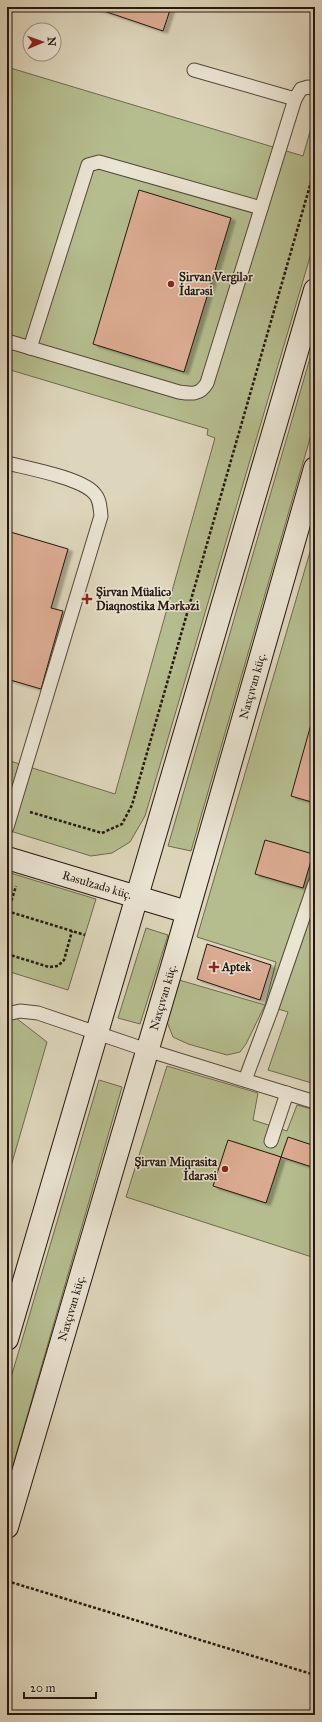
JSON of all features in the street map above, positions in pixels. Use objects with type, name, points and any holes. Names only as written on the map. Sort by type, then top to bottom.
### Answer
[{"type":"main road","points":[[7,1339],[315,290]]},
{"type":"main road","name":"Naxçıvan küç.","points":[[7,1527],[147,1050],[315,468]]},
{"type":"main road","name":"Rəsulzadə küç.","points":[[7,858],[187,912]]},
{"type":"lane","points":[[194,70],[295,99]]},
{"type":"lane","points":[[7,341],[179,392],[192,394],[202,391],[207,383],[295,99],[300,90],[308,87],[315,89]]},
{"type":"lane","points":[[30,348],[88,165],[99,162],[260,208]]},
{"type":"lane","points":[[7,463],[81,483],[94,492],[100,502],[100,516],[7,827]]},
{"type":"lane","points":[[245,1080],[272,1008],[315,883]]},
{"type":"lane","points":[[7,1014],[20,1011],[38,1013],[147,1050],[315,1102]]},
{"type":"lane","points":[[271,1141],[287,1093]]},
{"type":"path","points":[[13,806],[102,833],[122,824],[132,805],[315,168]]},
{"type":"path","points":[[7,915],[17,883]]},
{"type":"path","points":[[8,911],[85,935]]},
{"type":"path","points":[[7,954],[49,967],[58,966],[64,960],[72,931]]},
{"type":"path","points":[[7,1581],[315,1675]]},
{"type":"green space","points":[[7,67],[303,156],[315,114],[315,240],[145,816],[130,842],[112,853],[91,856],[7,830],[7,760],[115,794],[215,438],[207,435],[208,429],[7,369]]},
{"type":"green space","points":[[315,341],[315,421],[191,851],[168,846]]},
{"type":"green space","points":[[315,535],[315,1084],[268,1070],[288,1012],[265,1005],[276,962],[197,937]]},
{"type":"green space","points":[[7,872],[96,899],[68,990],[7,971]]},
{"type":"green space","points":[[146,928],[168,935],[140,1024],[118,1018]]},
{"type":"green space","points":[[179,980],[265,1005],[246,1044],[240,1052],[227,1055],[188,1044],[173,1037],[167,1022]]},
{"type":"green space","points":[[7,1011],[47,1042],[7,1180]]},
{"type":"green space","name":"Şirvan Miqrasita İdarəsi","points":[[167,1066],[258,1093],[253,1120],[287,1131],[297,1105],[315,1110],[315,1258],[126,1197]]},
{"type":"green space","points":[[99,1080],[122,1087],[7,1486],[7,1391]]},
{"type":"building","points":[[92,7],[171,7],[163,31]]},
{"type":"building","points":[[139,190],[231,218],[184,372],[93,344]]},
{"type":"building","points":[[7,531],[68,549],[51,608],[63,611],[41,689],[7,679]]},
{"type":"building","points":[[315,710],[315,803],[291,796]]},
{"type":"building","points":[[265,840],[313,854],[303,888],[255,874]]},
{"type":"building","points":[[207,944],[271,965],[260,1000],[197,979]]},
{"type":"building","points":[[288,1137],[315,1146],[315,1168],[281,1157]]},
{"type":"building","points":[[228,1140],[281,1157],[266,1203],[213,1186]]},
{"type":"place","name":"Şirvan Vergilər İdarəsi","points":[[171,284]]},
{"type":"place","name":"Şirvan Müalicə Diaqnostika Mərkəzi","points":[[87,599]]},
{"type":"place","name":"Aptek","points":[[214,967]]},
{"type":"place","name":"Şirvan Miqrasita İdarəsi","points":[[225,1169]]}]
